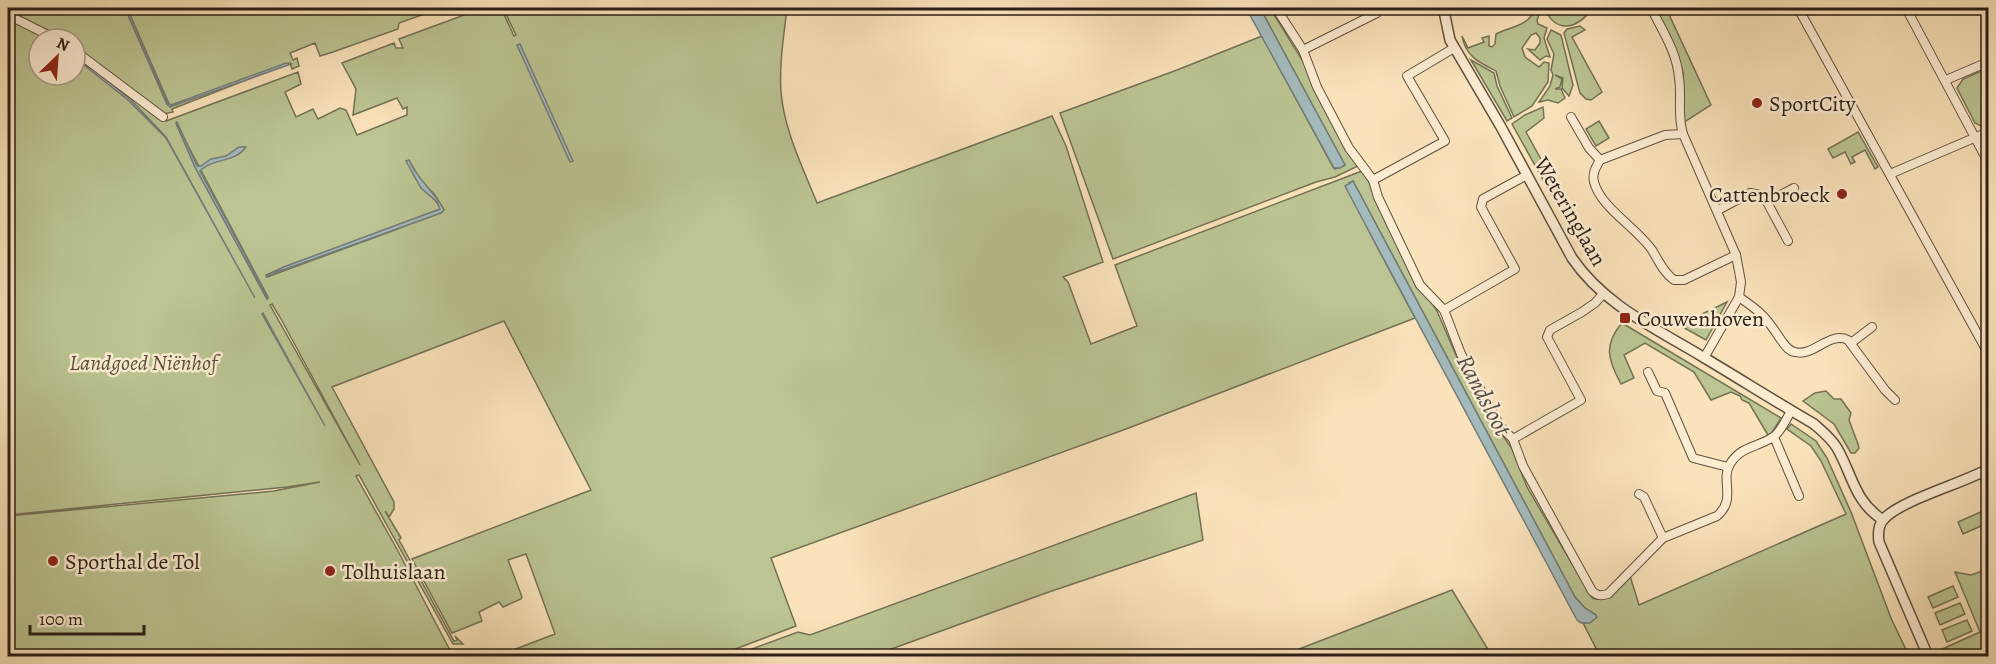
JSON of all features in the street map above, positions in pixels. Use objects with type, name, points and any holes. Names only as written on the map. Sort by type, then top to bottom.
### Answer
[{"type":"street","points":[[1276,8],[1303,50],[1317,87],[1349,148],[1373,180],[1378,197],[1420,285],[1444,310],[1461,354],[1500,426],[1513,439],[1523,466],[1551,520],[1596,595],[1608,594],[1663,538],[1717,516],[1723,511],[1728,497],[1728,467],[1738,453],[1774,437],[1791,411]]},
{"type":"street","points":[[1303,50],[1377,13],[1379,8]]},
{"type":"street","name":"Weteringlaan","points":[[1445,8],[1448,33],[1454,48],[1572,258],[1585,276],[1603,294],[1634,316],[1814,424],[1829,437],[1837,448],[1862,501],[1871,512],[1883,520]]},
{"type":"street","points":[[1651,8],[1677,64],[1680,80],[1679,122],[1736,255],[1741,282],[1738,297],[1704,358]]},
{"type":"street","points":[[1798,8],[1989,353]]},
{"type":"street","points":[[1906,8],[1989,162]]},
{"type":"street","points":[[8,15],[32,27]]},
{"type":"street","points":[[1373,180],[1445,141],[1407,76],[1454,48]]},
{"type":"street","points":[[87,60],[163,117]]},
{"type":"street","points":[[1946,80],[1989,62]]},
{"type":"street","points":[[1571,117],[1589,148],[1600,160]]},
{"type":"street","points":[[1890,174],[1989,132]]},
{"type":"street","points":[[1683,134],[1665,135],[1600,160],[1594,171],[1593,179],[1600,195],[1640,235],[1665,274],[1674,280],[1684,280],[1736,255]]},
{"type":"street","points":[[1444,310],[1515,269],[1481,207],[1481,203],[1483,199],[1527,176]]},
{"type":"street","points":[[1767,202],[1794,188]]},
{"type":"street","points":[[1718,210],[1750,193],[1760,195],[1767,202],[1788,241]]},
{"type":"street","points":[[1513,439],[1581,400],[1547,337],[1550,330],[1595,303],[1603,294]]},
{"type":"street","points":[[1738,297],[1762,313],[1791,351],[1804,352],[1839,337],[1851,343],[1885,390],[1895,400]]},
{"type":"street","points":[[1851,343],[1872,327]]},
{"type":"street","points":[[1648,372],[1657,391],[1665,393],[1693,458],[1728,467]]},
{"type":"street","points":[[1774,437],[1799,496]]},
{"type":"street","points":[[1928,657],[1879,542],[1878,532],[1883,520],[1897,508],[1989,469]]},
{"type":"street","points":[[1639,494],[1644,497],[1663,538]]},
{"type":"green space","name":"Landgoed Niënhof","points":[[8,8],[125,8],[167,104],[170,106],[127,8],[441,8],[399,23],[398,29],[320,56],[315,43],[290,53],[293,60],[297,58],[299,66],[292,69],[290,63],[172,109],[173,112],[163,114],[166,121],[298,72],[301,84],[285,92],[296,117],[313,109],[318,119],[340,108],[346,110],[357,135],[407,115],[407,107],[403,109],[397,98],[353,115],[356,89],[342,63],[394,43],[396,48],[403,48],[399,39],[483,8],[501,8],[514,36],[516,35],[503,8],[787,8],[781,71],[783,106],[795,149],[817,203],[1052,116],[1066,146],[1103,262],[1063,277],[1068,282],[1091,344],[1137,326],[1115,265],[1362,171],[1401,253],[1437,311],[1456,355],[1481,403],[1512,449],[1527,487],[1592,598],[1608,596],[1630,576],[1639,605],[1846,514],[1821,461],[1811,446],[1787,429],[1791,424],[1816,441],[1827,458],[1851,512],[1891,618],[1909,656],[1600,656],[1583,623],[1591,622],[1596,615],[1585,608],[1575,597],[1353,181],[1349,183],[1373,239],[1415,318],[1126,429],[771,558],[796,626],[717,656],[497,656],[555,634],[526,554],[508,560],[521,599],[503,607],[499,602],[479,612],[482,621],[452,633],[412,559],[591,490],[504,321],[332,387],[394,502],[394,509],[389,517],[385,511],[401,538],[399,540],[454,641],[457,640],[455,636],[463,644],[453,644],[359,475],[356,476],[453,656],[8,656],[8,516],[274,491],[320,482],[8,515]],"holes":[[[176,123],[268,297],[267,299],[195,167]],[[409,160],[421,181],[435,195],[444,210],[267,277],[266,275],[284,267],[441,209],[414,176]],[[272,304],[281,319],[360,465],[270,305]]]},
{"type":"green space","points":[[1260,8],[1270,8],[1304,63],[1314,90],[1358,166],[1335,177],[1316,182],[1113,259],[1060,113],[1262,36],[1333,167],[1335,169],[1345,165]]},
{"type":"green space","points":[[1535,8],[1541,10],[1537,20],[1538,24],[1547,28],[1544,38],[1550,57],[1546,56],[1540,60],[1528,49],[1535,50],[1540,43],[1540,38],[1536,33],[1531,35],[1522,48],[1525,57],[1539,67],[1544,62],[1549,63],[1548,82],[1532,106],[1514,117],[1496,71],[1470,54],[1462,36],[1468,48],[1484,42],[1482,38],[1489,36],[1489,46],[1492,47],[1495,44],[1496,34],[1524,22]]},
{"type":"green space","points":[[1544,8],[1593,8],[1580,21],[1567,26],[1555,22]]},
{"type":"green space","points":[[1656,8],[1666,8],[1711,105],[1683,123],[1683,73]]},
{"type":"green space","points":[[1580,26],[1585,30],[1572,37],[1602,92],[1591,100],[1586,99],[1580,93],[1564,33],[1567,29]]},
{"type":"green space","points":[[1551,30],[1561,35],[1573,85],[1569,96],[1562,88],[1563,78],[1555,75],[1562,79],[1560,87],[1555,89],[1561,89],[1565,98],[1558,103],[1548,100],[1539,102],[1550,86],[1553,75],[1551,70],[1554,54],[1547,39]]},
{"type":"green space","points":[[1471,60],[1494,73],[1497,86],[1512,118],[1507,121]]},
{"type":"green space","points":[[1988,68],[1988,126],[1983,127],[1975,123],[1957,88],[1963,79]]},
{"type":"green space","points":[[1543,107],[1544,118],[1526,132],[1559,192],[1552,196],[1512,124]]},
{"type":"green space","points":[[1599,121],[1609,138],[1596,146],[1586,129]]},
{"type":"green space","points":[[1858,132],[1878,167],[1875,169],[1865,150],[1852,157],[1855,162],[1851,164],[1845,152],[1833,158],[1828,149]]},
{"type":"green space","points":[[1727,302],[1706,340],[1679,325]]},
{"type":"green space","points":[[1622,323],[1781,418],[1771,434],[1768,435],[1749,403],[1742,400],[1740,396],[1731,392],[1711,400],[1694,372],[1645,343],[1624,355],[1634,378],[1621,384],[1613,367],[1610,346],[1612,338]]},
{"type":"green space","points":[[1826,391],[1834,399],[1841,399],[1851,413],[1849,420],[1859,448],[1855,453],[1851,453],[1834,424],[1803,401],[1815,393]]},
{"type":"green space","points":[[1196,493],[1203,540],[1046,593],[872,656],[733,656],[798,632],[810,635]]},
{"type":"green space","points":[[1983,511],[1988,523],[1963,534],[1958,522]]},
{"type":"green space","points":[[1988,569],[1988,656],[1940,656],[1938,651],[1980,632],[1955,572],[1971,575]]},
{"type":"green space","points":[[1953,586],[1958,597],[1933,608],[1928,597]]},
{"type":"green space","points":[[1452,590],[1492,656],[1281,656]]},
{"type":"green space","points":[[1960,603],[1965,614],[1940,625],[1935,613]]},
{"type":"green space","points":[[1967,620],[1972,631],[1947,642],[1942,630]]},
{"type":"shaded area","points":[[125,8],[127,8],[168,103],[171,105],[286,63],[291,64],[170,107],[167,104]]},
{"type":"shaded area","points":[[1246,8],[1260,8],[1345,165],[1334,168]]},
{"type":"shaded area","points":[[520,44],[573,161],[570,162],[517,45]]},
{"type":"shaded area","points":[[87,66],[131,100],[166,137],[255,298],[166,138],[128,100]]},
{"type":"shaded area","points":[[177,122],[197,166],[211,159],[226,156],[239,147],[246,147],[236,156],[211,164],[200,171],[267,299],[195,167]]},
{"type":"shaded area","points":[[409,160],[440,203],[444,210],[441,213],[266,276],[284,267],[440,209],[437,202],[421,188],[406,161]]},
{"type":"shaded area","points":[[1353,181],[1575,597],[1585,608],[1596,615],[1597,617],[1590,623],[1581,623],[1577,620],[1345,186]]},
{"type":"shaded area","points":[[263,313],[325,426],[262,314]]},
{"type":"place","name":"SportCity","points":[[1757,103]]},
{"type":"place","name":"Cattenbroeck","points":[[1842,194]]},
{"type":"place","name":"Couwenhoven","points":[[1625,318]]},
{"type":"place","name":"Sporthal de Tol","points":[[53,561]]},
{"type":"place","name":"Tolhuislaan","points":[[330,571]]},
{"type":"water label","name":"Randsloot","points":[[1484,395]]}]
